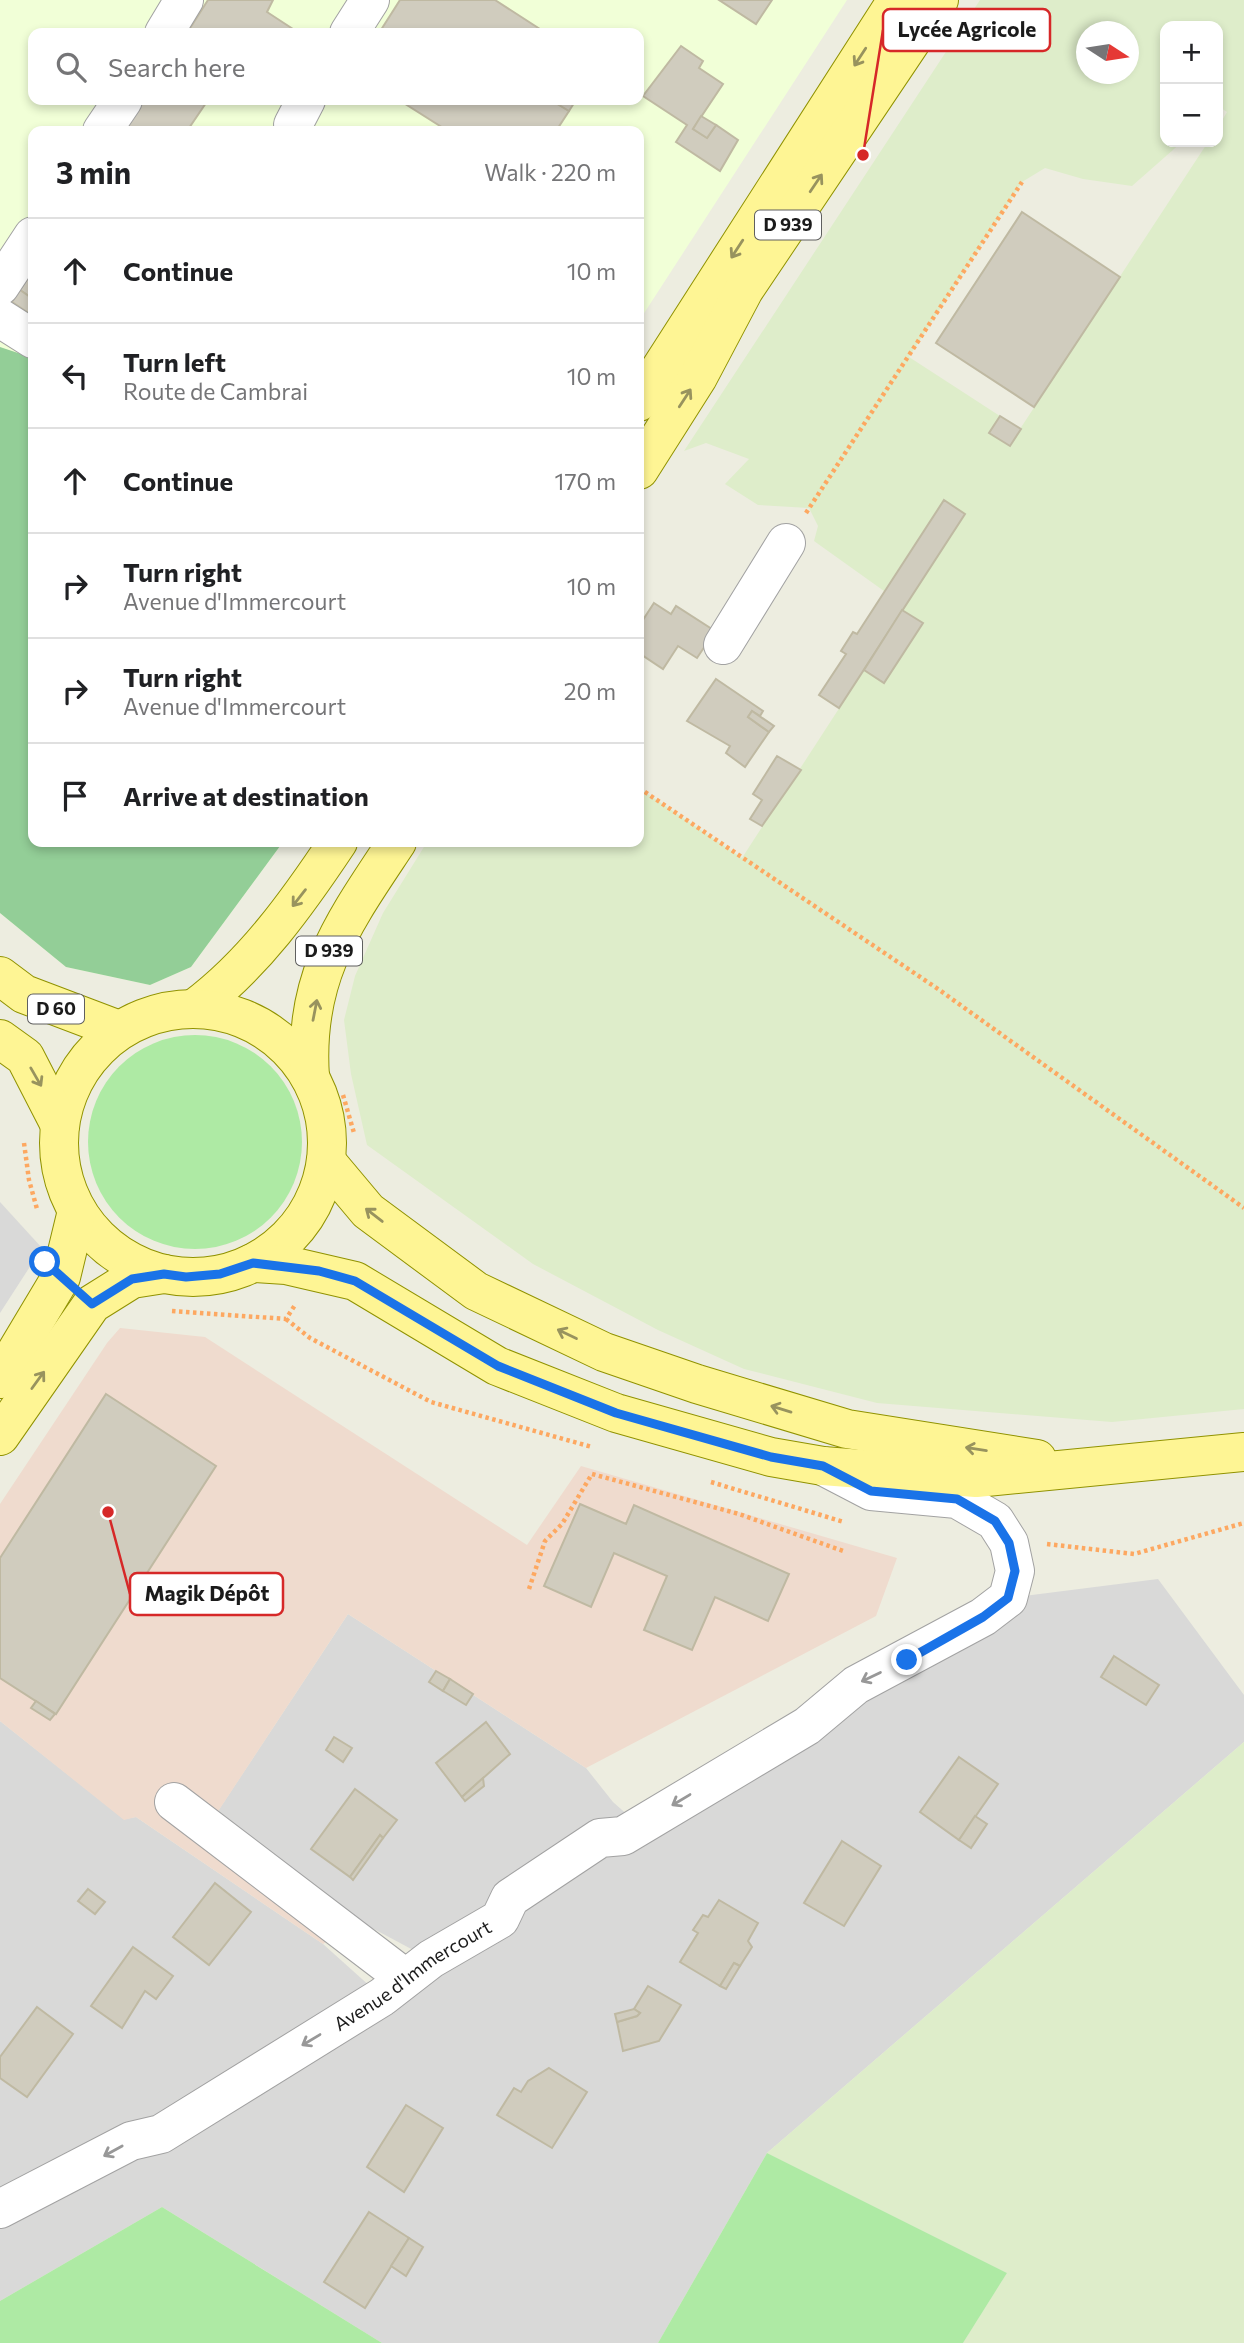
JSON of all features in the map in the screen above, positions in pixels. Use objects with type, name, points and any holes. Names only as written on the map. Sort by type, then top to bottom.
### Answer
[{"type":"main road","name":"D 939","points":[[644,394],[897,0]]},
{"type":"main road","name":"D 939","points":[[644,462],[698,377],[744,290],[939,0]]},
{"type":"main road","name":"D 939","points":[[195,1008],[223,988],[276,927],[334,847]]},
{"type":"main road","name":"D 939","points":[[326,1084],[308,1044],[325,960],[339,930],[394,847]]},
{"type":"main road","name":"D 60","points":[[0,976],[24,994],[94,1023],[119,1030]]},
{"type":"main road","points":[[163,1291],[138,1265],[114,1252],[93,1233],[77,1211],[61,1170],[60,1125],[70,1088],[90,1056],[119,1030],[156,1013],[195,1008],[230,1013],[262,1027],[326,1084],[321,1104],[326,1132],[341,1152],[368,1211],[476,1291],[604,1352],[697,1384],[847,1429],[1092,1468]]},
{"type":"main road","points":[[0,1039],[25,1057],[60,1125]]},
{"type":"main road","points":[[163,1291],[186,1277],[220,1274],[253,1263],[280,1245],[302,1221],[341,1152]]},
{"type":"main road","points":[[0,1378],[61,1277],[77,1211]]},
{"type":"main road","points":[[253,1263],[319,1271],[355,1281],[498,1366],[616,1413],[771,1457],[823,1466],[976,1478],[1244,1452]]},
{"type":"main road","points":[[0,1436],[92,1304],[132,1279],[163,1291]]},
{"type":"street","points":[[167,28],[184,0]]},
{"type":"street","points":[[352,28],[370,0]]},
{"type":"street","points":[[105,126],[120,105]]},
{"type":"street","points":[[0,286],[28,244]]},
{"type":"street","points":[[0,318],[28,336]]},
{"type":"street","points":[[723,645],[786,542]]},
{"type":"street","name":"Avenue d'Immercourt","points":[[0,2209],[131,2141],[161,2134],[382,1997],[405,1978],[500,1919],[510,1898],[600,1838],[623,1836],[807,1726],[856,1685],[983,1617],[1008,1598],[1015,1571],[1009,1543],[995,1521],[957,1499],[871,1491],[823,1466]]},
{"type":"street","points":[[174,1802],[405,1978]]},
{"type":"path","points":[[786,542],[1022,182]]},
{"type":"path","points":[[644,791],[938,989],[1244,1208]]},
{"type":"path","points":[[326,1084],[341,1152]]},
{"type":"path","points":[[24,1138],[29,1180],[40,1217]]},
{"type":"path","points":[[163,1291],[180,1313],[286,1319],[319,1271]]},
{"type":"path","points":[[530,1589],[545,1541],[562,1524],[592,1474],[739,1514],[846,1552]]},
{"type":"shaded area","points":[[0,0],[847,0],[644,313],[644,126],[28,126],[28,847],[279,847],[191,967],[150,985],[66,967],[0,913]]},
{"type":"shaded area","points":[[980,0],[1244,0],[1244,1409],[1112,1422],[877,1403],[744,1369],[658,1330],[533,1264],[367,1145],[351,1074],[344,1020],[355,976],[383,913],[424,847],[644,847],[644,791],[742,858],[864,670],[884,683],[923,624],[902,610],[965,514],[943,501],[884,591],[814,541],[818,526],[809,508],[758,505],[725,484],[749,459],[706,443],[684,451]],"holes":[[[1160,21],[1223,21],[1223,109],[1227,112],[1223,119],[1223,147],[1205,147],[1020,429],[909,357],[1022,182],[1045,168],[1083,179],[1132,186],[1176,147],[1160,147]]]},
{"type":"shaded area","points":[[0,1202],[42,1248],[0,1313]]},
{"type":"shaded area","points":[[120,1328],[205,1337],[527,1545],[581,1466],[897,1558],[876,1616],[586,1768],[348,1614],[217,1813],[357,1920],[323,1944],[136,1817],[124,1820],[0,1721],[0,1504],[107,1343]]},
{"type":"shaded area","points":[[1158,1579],[1244,1695],[1244,1742],[767,2153],[658,2343],[382,2343],[162,2207],[0,2301],[0,1721],[124,1819],[136,1817],[323,1944],[382,1997],[430,1959],[357,1920],[216,1814],[348,1614],[586,1768],[613,1802],[639,1825],[1008,1598]]},
{"type":"shaded area","points":[[1244,1742],[1244,2343],[963,2343],[1007,2273],[767,2153]]},
{"type":"green space","points":[[0,347],[28,356],[28,847],[279,847],[191,967],[150,985],[66,967],[0,913]]},
{"type":"green space","points":[[195,1035],[236,1043],[271,1066],[294,1101],[302,1142],[294,1183],[271,1218],[236,1241],[195,1249],[154,1241],[119,1218],[96,1183],[88,1142],[96,1101],[119,1066],[154,1043]]},
{"type":"green space","points":[[767,2153],[1007,2273],[963,2343],[658,2343]]},
{"type":"green space","points":[[162,2207],[382,2343],[0,2343],[0,2301]]},
{"type":"building","points":[[208,0],[273,0],[267,12],[291,28],[190,28]]},
{"type":"building","points":[[400,0],[495,0],[538,28],[382,28]]},
{"type":"building","points":[[719,0],[772,0],[756,24]]},
{"type":"building","points":[[681,46],[703,61],[699,68],[723,84],[693,129],[707,138],[716,125],[738,140],[720,171],[676,142],[687,125],[644,95]]},
{"type":"building","points":[[140,105],[205,105],[190,126],[126,126]]},
{"type":"building","points":[[407,105],[559,105],[569,111],[559,126],[440,126]]},
{"type":"building","points":[[559,105],[573,105],[569,111]]},
{"type":"building","points":[[701,116],[716,125],[707,138],[693,129]]},
{"type":"building","points":[[1022,212],[1120,277],[1034,407],[936,343]]},
{"type":"building","points":[[28,278],[28,296],[20,290]]},
{"type":"building","points":[[20,290],[28,296],[28,313],[12,302]]},
{"type":"building","points":[[1000,416],[1021,429],[1010,446],[989,433]]},
{"type":"building","points":[[944,500],[965,514],[839,708],[819,695],[846,654],[841,651],[853,632],[857,634]]},
{"type":"building","points":[[654,603],[671,614],[676,606],[715,631],[697,658],[678,646],[663,669],[644,656],[644,618]]},
{"type":"building","points":[[902,610],[923,623],[884,683],[864,670]]},
{"type":"building","points":[[716,679],[763,711],[760,716],[752,711],[748,717],[769,732],[745,767],[726,753],[730,746],[687,721]]},
{"type":"building","points":[[752,711],[774,726],[769,732],[748,717]]},
{"type":"building","points":[[777,756],[801,770],[762,826],[750,819],[762,800],[753,794]]},
{"type":"building","points":[[106,1394],[216,1466],[56,1714],[0,1678],[0,1558]]},
{"type":"building","points":[[580,1504],[626,1524],[634,1505],[789,1574],[768,1621],[715,1597],[692,1650],[644,1630],[667,1576],[614,1553],[591,1607],[544,1586]]},
{"type":"building","points":[[1114,1656],[1159,1685],[1146,1705],[1101,1677]]},
{"type":"building","points":[[436,1671],[450,1679],[443,1691],[429,1682]]},
{"type":"building","points":[[450,1679],[473,1694],[466,1705],[443,1691]]},
{"type":"building","points":[[36,1701],[55,1714],[50,1720],[31,1708]]},
{"type":"building","points":[[486,1722],[510,1754],[462,1797],[436,1763]]},
{"type":"building","points":[[334,1737],[352,1748],[343,1762],[326,1750]]},
{"type":"building","points":[[959,1757],[998,1784],[959,1840],[920,1812]]},
{"type":"building","points":[[483,1778],[484,1786],[465,1801],[462,1797]]},
{"type":"building","points":[[355,1789],[397,1820],[383,1838],[380,1835],[350,1877],[311,1849]]},
{"type":"building","points":[[975,1816],[987,1824],[971,1848],[959,1840]]},
{"type":"building","points":[[380,1835],[383,1838],[353,1880],[350,1877]]},
{"type":"building","points":[[842,1841],[881,1866],[844,1926],[804,1903]]},
{"type":"building","points":[[215,1883],[251,1912],[209,1965],[173,1937]]},
{"type":"building","points":[[88,1889],[105,1902],[95,1914],[78,1901]]},
{"type":"building","points":[[719,1900],[758,1923],[748,1941],[752,1947],[740,1966],[734,1963],[720,1986],[680,1962],[698,1933],[693,1930],[703,1915],[708,1917]]},
{"type":"building","points":[[133,1947],[173,1976],[156,1999],[145,1991],[122,2028],[91,2006]]},
{"type":"building","points":[[734,1963],[740,1966],[726,1989],[720,1986]]},
{"type":"building","points":[[648,1986],[681,2005],[659,2041],[623,2051],[617,2022],[640,2013],[634,2009]]},
{"type":"building","points":[[37,2007],[73,2034],[27,2097],[0,2078],[0,2057]]},
{"type":"building","points":[[634,2009],[640,2013],[637,2016],[617,2022],[615,2014]]},
{"type":"building","points":[[549,2068],[587,2092],[552,2148],[497,2115],[514,2088],[521,2092],[528,2081]]},
{"type":"building","points":[[406,2105],[443,2128],[404,2192],[367,2167]]},
{"type":"building","points":[[369,2212],[409,2238],[365,2308],[324,2282]]},
{"type":"building","points":[[409,2238],[423,2247],[406,2276],[391,2266]]},
{"type":"place","name":"Lycée Agricole","points":[[863,155]]},
{"type":"place","name":"Magik Dépôt","points":[[108,1512]]},
{"type":"route","points":[[45,1262],[92,1304],[132,1279],[164,1274],[186,1277],[220,1274],[253,1263],[319,1271],[355,1281],[498,1366],[616,1413],[771,1457],[823,1466],[871,1491],[957,1499],[995,1521],[1009,1543],[1015,1571],[1008,1598],[983,1617],[907,1660]]}]
